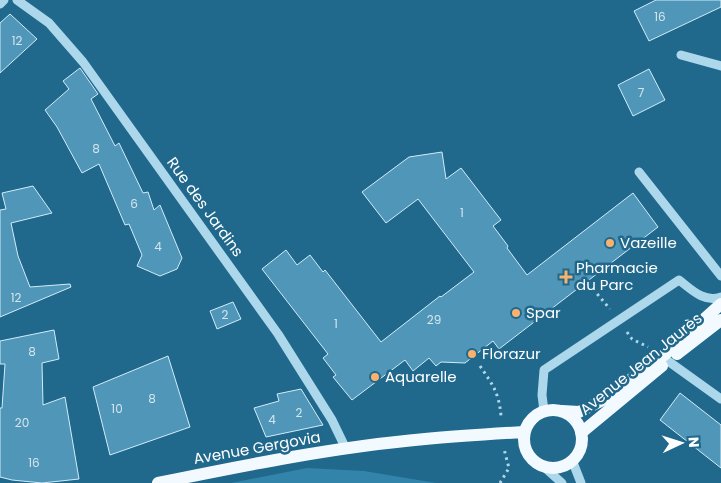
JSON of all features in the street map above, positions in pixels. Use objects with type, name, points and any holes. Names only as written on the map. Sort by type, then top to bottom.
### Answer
[{"type":"main road","name":"Avenue Jean Jaurès","points":[[581,433],[666,359],[721,304]]},
{"type":"main road","name":"Avenue Jean Jaurès","points":[[562,411],[579,412],[601,401],[666,359],[721,320]]},
{"type":"main road","points":[[544,411],[562,411],[574,420],[581,433],[581,443],[578,452],[572,460],[559,467],[544,467],[537,464],[526,451],[524,432],[531,418],[544,411]]},
{"type":"main road","name":"Avenue Gergovia","points":[[158,483],[254,464],[363,446],[424,439],[524,432]]},
{"type":"street","points":[[0,4],[4,0]]},
{"type":"street","name":"Rue des Jardins","points":[[17,0],[49,24],[83,62],[278,334],[332,420],[346,449]]},
{"type":"street","points":[[681,55],[721,66]]},
{"type":"street","points":[[639,172],[721,276]]},
{"type":"street","points":[[544,411],[542,395],[544,370],[679,280],[699,296],[713,300],[721,297]]},
{"type":"street","points":[[666,359],[721,399]]},
{"type":"street","points":[[572,460],[581,483]]},
{"type":"street","points":[[544,467],[562,483]]},
{"type":"path","points":[[500,483],[509,468]]},
{"type":"shaded area","points":[[307,468],[364,471],[436,483],[231,483]]},
{"type":"building","points":[[656,0],[721,0],[721,7],[649,41],[634,11]]},
{"type":"building","points":[[10,14],[37,39],[0,73],[0,23]]},
{"type":"building","points":[[80,68],[98,94],[91,99],[115,146],[119,143],[143,193],[148,192],[154,210],[160,205],[182,258],[177,269],[160,276],[137,266],[142,255],[129,224],[125,225],[99,164],[82,173],[57,127],[45,110],[69,89],[63,81]]},
{"type":"building","points":[[649,69],[665,100],[633,116],[618,85]]},
{"type":"building","points":[[442,152],[446,179],[461,168],[501,220],[493,226],[527,275],[633,193],[658,227],[499,349],[493,341],[465,363],[441,362],[436,366],[429,358],[413,371],[405,360],[352,400],[333,377],[336,375],[323,358],[328,354],[262,269],[286,250],[297,265],[310,255],[323,272],[325,270],[381,342],[474,272],[418,199],[386,223],[362,192],[409,157]]},
{"type":"building","points":[[33,186],[52,213],[11,223],[18,256],[30,287],[70,284],[71,287],[0,317],[0,210],[6,209],[2,193]]},
{"type":"building","points":[[233,302],[241,319],[217,329],[210,311]]},
{"type":"building","points":[[54,330],[59,359],[42,363],[43,405],[65,397],[79,479],[42,483],[0,477],[0,408],[2,408],[5,364],[0,364],[0,341]]},
{"type":"building","points":[[168,356],[190,427],[110,455],[93,387]]},
{"type":"building","points":[[301,389],[323,425],[266,437],[254,408],[279,401],[277,394]]},
{"type":"building","points":[[680,393],[721,425],[721,468],[660,420]]},
{"type":"place","name":"Vazeille","points":[[610,243]]},
{"type":"place","name":"Pharmacie du Parc","points":[[566,277]]},
{"type":"place","name":"Spar","points":[[516,313]]},
{"type":"place","name":"Florazur","points":[[472,354]]},
{"type":"place","name":"Aquarelle","points":[[375,377]]}]
